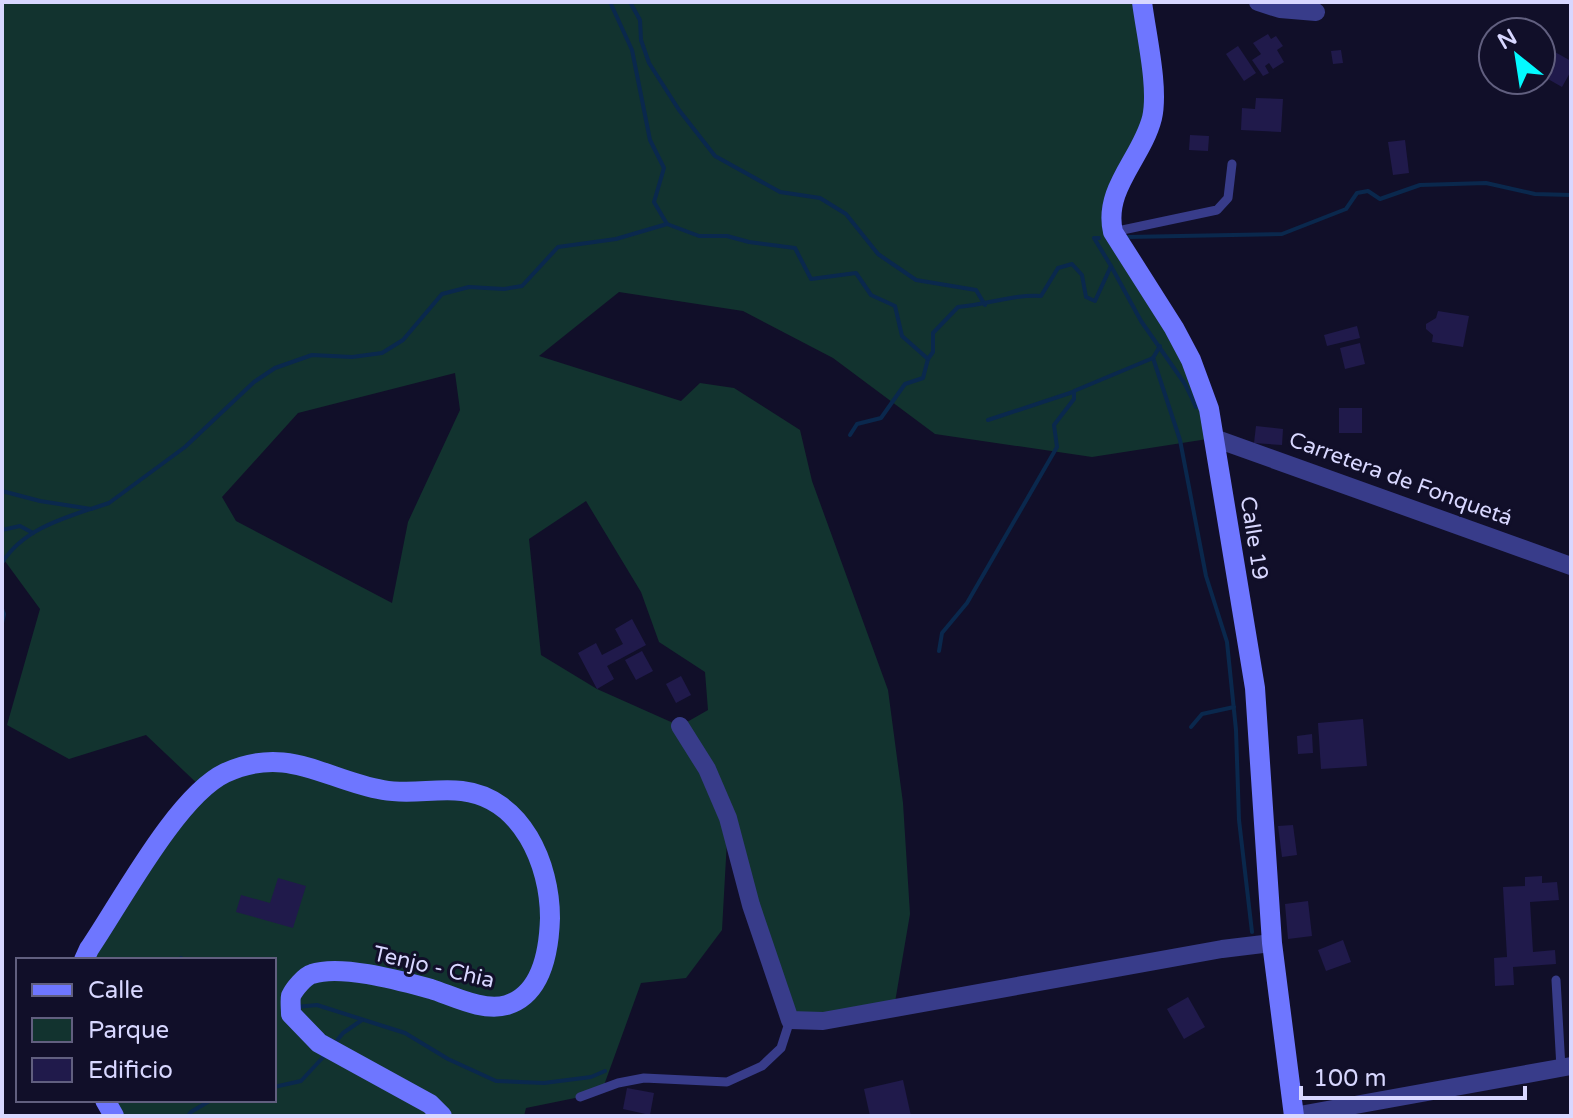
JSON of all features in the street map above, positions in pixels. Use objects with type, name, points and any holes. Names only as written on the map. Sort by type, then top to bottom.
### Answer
[{"type":"street","points":[[1113,232],[1110,220],[1113,198],[1152,117],[1154,97],[1142,2]]},
{"type":"street","points":[[1258,2],[1280,9],[1316,12]]},
{"type":"street","name":"Calle 19","points":[[1113,232],[1174,328],[1191,360],[1209,409],[1255,688],[1272,943],[1294,1116]]},
{"type":"street","name":"Carretera de Fonquetá","points":[[1214,438],[1571,566]]},
{"type":"street","points":[[680,726],[707,769],[728,818],[751,905],[790,1020],[823,1021],[1222,949],[1272,943]]},
{"type":"street","name":"Tenjo - Chia","points":[[85,958],[185,806],[223,774],[245,766],[274,762],[300,763],[385,791],[461,791],[485,796],[501,804],[518,819],[532,842],[546,881],[550,917],[547,944],[538,980],[531,989],[522,998],[506,1005],[492,1006],[426,988],[328,970],[308,975],[291,996],[291,1014],[319,1043],[430,1104],[442,1116]]},
{"type":"street","points":[[1294,1116],[1566,1067]]},
{"type":"lane","points":[[1113,232],[1217,210],[1228,198],[1232,164]]},
{"type":"lane","points":[[1556,980],[1566,1067]]},
{"type":"lane","points":[[580,1097],[618,1083],[644,1078],[727,1082],[762,1066],[781,1048],[790,1020]]},
{"type":"green space","points":[[2,2],[1142,2],[1154,97],[1110,220],[1174,328],[1214,438],[1092,457],[935,434],[833,358],[743,311],[619,292],[539,356],[681,401],[700,383],[734,388],[800,430],[812,481],[888,690],[903,803],[910,914],[894,1008],[790,1020],[728,822],[722,930],[686,978],[641,983],[603,1088],[580,1097],[526,1108],[524,1116],[114,1116],[106,1102],[276,1102],[276,958],[85,958],[203,789],[146,735],[69,759],[7,725],[40,609],[2,557]],"holes":[[[455,373],[460,410],[408,522],[392,603],[236,521],[222,497],[298,413]],[[586,501],[641,592],[659,642],[705,672],[708,710],[680,726],[597,689],[541,655],[529,539]]]},
{"type":"building","points":[[1268,34],[1271,39],[1276,36],[1283,46],[1277,50],[1284,62],[1273,69],[1269,63],[1265,66],[1269,73],[1263,76],[1252,60],[1261,54],[1253,43]]},
{"type":"building","points":[[1238,46],[1256,73],[1244,81],[1226,54]]},
{"type":"building","points":[[1341,50],[1343,63],[1333,64],[1331,51]]},
{"type":"building","points":[[1557,53],[1571,61],[1571,71],[1562,87],[1557,84]]},
{"type":"building","points":[[1256,98],[1283,99],[1281,132],[1241,130],[1242,108],[1255,109]]},
{"type":"building","points":[[1190,135],[1209,136],[1208,151],[1189,150]]},
{"type":"building","points":[[1405,140],[1409,173],[1393,175],[1388,142]]},
{"type":"building","points":[[1438,311],[1469,316],[1463,347],[1432,342],[1433,335],[1426,329],[1426,324],[1436,318]]},
{"type":"building","points":[[1357,326],[1360,338],[1327,346],[1324,335]]},
{"type":"building","points":[[1360,343],[1365,364],[1345,369],[1340,348]]},
{"type":"building","points":[[1339,408],[1362,408],[1362,433],[1339,433]]},
{"type":"building","points":[[1256,426],[1283,429],[1282,445],[1254,443]]},
{"type":"building","points":[[632,619],[646,645],[607,666],[614,679],[597,689],[578,653],[596,643],[602,655],[623,644],[615,629]]},
{"type":"building","points":[[642,651],[653,671],[636,680],[625,660]]},
{"type":"building","points":[[681,676],[691,695],[676,703],[666,684]]},
{"type":"building","points":[[1363,719],[1367,766],[1321,769],[1318,723]]},
{"type":"building","points":[[1312,734],[1313,753],[1298,754],[1297,736]]},
{"type":"building","points":[[1293,825],[1297,855],[1282,857],[1278,826]]},
{"type":"building","points":[[1542,876],[1542,883],[1557,882],[1559,900],[1530,902],[1533,952],[1555,950],[1556,964],[1513,967],[1514,985],[1495,986],[1494,958],[1507,957],[1503,887],[1525,886],[1525,877]]},
{"type":"building","points":[[278,878],[306,886],[293,928],[236,912],[241,895],[270,903]]},
{"type":"building","points":[[1308,901],[1312,936],[1288,939],[1285,904]]},
{"type":"building","points":[[1343,940],[1351,962],[1326,971],[1318,950]]},
{"type":"building","points":[[1188,997],[1205,1027],[1184,1039],[1167,1009]]},
{"type":"building","points":[[903,1080],[911,1116],[870,1116],[864,1089]]},
{"type":"building","points":[[627,1088],[654,1093],[650,1115],[623,1109]]},
{"type":"waterway","points":[[610,2],[632,50],[650,140],[664,168],[654,202],[667,224]]},
{"type":"waterway","points":[[630,2],[640,20],[641,40],[649,63],[679,110],[715,156],[780,192],[820,198],[846,214],[878,254],[916,280],[976,290],[985,305]]},
{"type":"waterway","points":[[1127,237],[1282,234],[1346,209],[1357,193],[1368,191],[1380,199],[1420,185],[1486,183],[1535,194],[1571,195]]},
{"type":"waterway","points":[[2,491],[91,509],[109,503],[185,447],[254,382],[275,368],[312,355],[352,357],[382,353],[403,340],[442,294],[469,287],[504,289],[522,286],[558,247],[616,239],[667,224],[699,236],[727,236],[795,248],[811,279],[856,273],[871,295],[895,306],[902,336],[928,359],[933,352],[933,333],[958,307],[1041,296],[1058,268],[1072,264],[1082,275],[1086,297],[1095,301],[1111,266],[1094,238],[1099,238]]},
{"type":"waterway","points":[[1111,266],[1141,321],[1185,384],[1196,407]]},
{"type":"waterway","points":[[939,651],[942,633],[967,603],[1057,447],[1054,425],[1074,399],[1074,391],[1153,358],[1160,346]]},
{"type":"waterway","points":[[1153,358],[1180,440],[1206,576],[1227,642],[1236,730],[1239,820],[1252,932]]},
{"type":"waterway","points":[[850,435],[857,424],[881,418],[905,384],[923,378],[928,359]]},
{"type":"waterway","points":[[988,420],[1073,392]]},
{"type":"waterway","points":[[2,563],[29,535],[90,509]]},
{"type":"waterway","points":[[2,530],[20,526],[33,533]]},
{"type":"waterway","points":[[2,609],[2,623]]},
{"type":"waterway","points":[[1191,727],[1202,714],[1234,707]]},
{"type":"waterway","points":[[296,1007],[317,1005],[405,1033],[448,1059],[496,1081],[544,1083],[591,1077],[605,1071]]},
{"type":"waterway","points":[[335,1043],[343,1033],[362,1020]]},
{"type":"waterway","points":[[276,1087],[301,1081],[327,1053]]},
{"type":"waterway","points":[[188,1116],[208,1102]]}]
